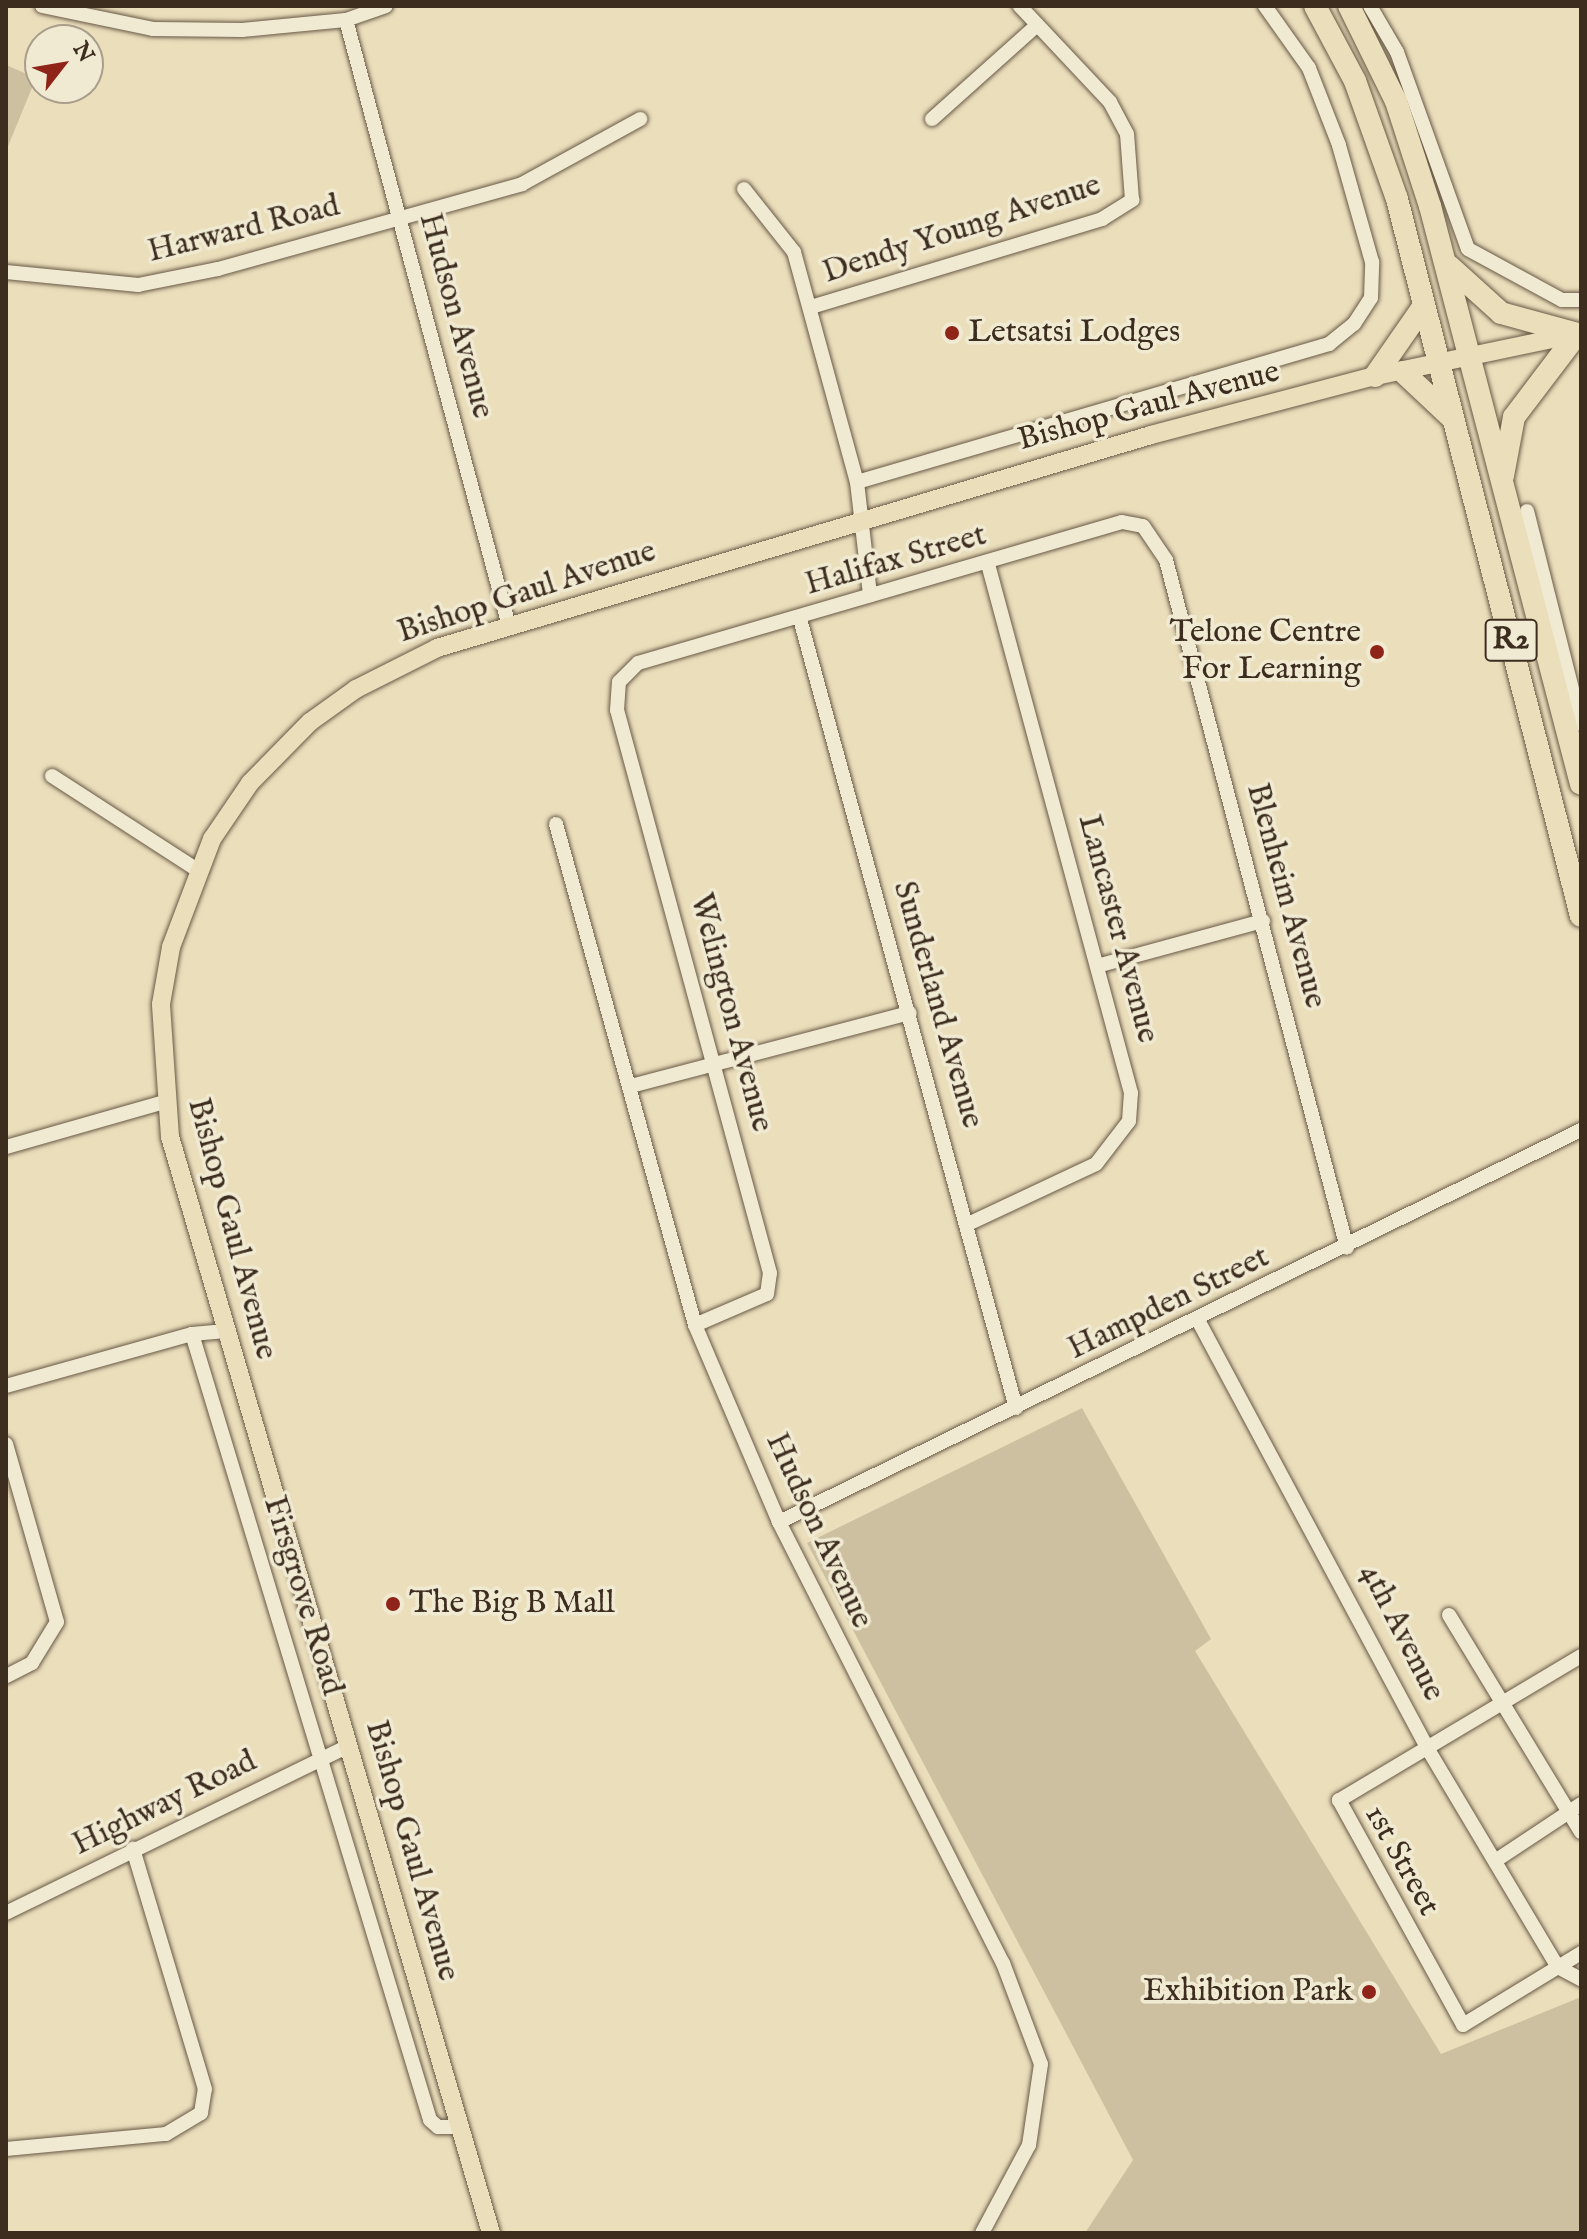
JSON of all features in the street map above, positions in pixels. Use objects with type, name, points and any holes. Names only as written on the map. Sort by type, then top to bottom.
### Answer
[{"type":"highway","name":"R2","points":[[1315,6],[1379,144],[1456,423],[1581,916]]},
{"type":"highway","name":"R2","points":[[1349,6],[1396,101],[1445,261],[1581,784]]},
{"type":"highway","points":[[1445,261],[1501,313],[1579,333],[1514,417],[1502,485]]},
{"type":"highway","points":[[1375,376],[1423,307]]},
{"type":"highway","points":[[1403,372],[1456,423]]},
{"type":"main road","name":"Bishop Gaul Avenue","points":[[491,2233],[226,1331],[164,1102],[163,992],[196,869],[250,783],[335,703],[414,657],[862,518],[1375,376],[1469,359],[1579,333]]},
{"type":"street","points":[[42,6],[153,29],[346,20],[386,6]]},
{"type":"street","name":"Dendy Young Avenue","points":[[811,307],[1102,219],[1132,200],[1127,134],[1110,102],[1020,6]]},
{"type":"street","name":"Bishop Gaul Avenue","points":[[857,482],[1329,344],[1371,298],[1372,262],[1339,145],[1309,68],[1265,6]]},
{"type":"street","points":[[1370,6],[1397,52],[1468,249],[1562,300],[1581,300]]},
{"type":"street","name":"Hudson Avenue","points":[[346,20],[509,626]]},
{"type":"street","points":[[932,119],[1037,25]]},
{"type":"street","name":"Harward Road","points":[[6,272],[156,283],[522,184],[640,119]]},
{"type":"street","points":[[744,189],[794,252],[857,482],[870,595]]},
{"type":"street","points":[[1527,511],[1581,724]]},
{"type":"street","name":"Halifax Street","points":[[625,672],[870,595],[988,564],[1122,522],[1143,526],[1166,560]]},
{"type":"street","name":"Blenheim Avenue","points":[[1166,560],[1347,1248]]},
{"type":"street","name":"Lancaster Avenue","points":[[968,1224],[1096,1164],[1129,1121],[1131,1093],[1101,965],[988,564]]},
{"type":"street","name":"Sunderland Avenue","points":[[800,619],[1016,1408]]},
{"type":"street","name":"Welington Avenue","points":[[625,672],[617,710],[717,1069],[771,1285],[758,1299],[695,1325]]},
{"type":"street","points":[[52,776],[196,869]]},
{"type":"street","name":"Hudson Avenue","points":[[556,824],[695,1325],[779,1522],[1003,1963],[1041,2064],[1029,2145],[982,2233]]},
{"type":"street","points":[[1101,965],[1263,921]]},
{"type":"street","points":[[631,1086],[717,1069],[910,1013]]},
{"type":"street","points":[[6,1147],[164,1102]]},
{"type":"street","name":"Hampden Street","points":[[779,1522],[1199,1322],[1581,1130]]},
{"type":"street","name":"4th Avenue","points":[[1199,1322],[1426,1746],[1558,1967]]},
{"type":"street","points":[[6,1386],[192,1334],[226,1331]]},
{"type":"street","name":"Firsgrove Road","points":[[192,1334],[430,2120],[438,2127],[460,2127]]},
{"type":"street","points":[[6,1444],[57,1622],[32,1663],[6,1676]]},
{"type":"street","points":[[1449,1615],[1503,1708],[1575,1807],[1581,1832]]},
{"type":"street","name":"1st Street","points":[[1558,1967],[1463,2025],[1340,1808],[1345,1793],[1426,1746],[1503,1708],[1581,1656]]},
{"type":"street","name":"Highway Road","points":[[6,1913],[349,1746]]},
{"type":"street","points":[[1495,1861],[1575,1807]]},
{"type":"street","points":[[6,2149],[166,2134],[201,2113],[205,2089],[133,1849]]},
{"type":"street","points":[[1558,1967],[1581,1953]]},
{"type":"street","points":[[1558,1967],[1581,1979]]},
{"type":"shaded area","points":[[6,65],[24,73],[25,104],[6,151]]},
{"type":"shaded area","points":[[1082,1408],[1211,1639],[1195,1651],[1441,2054],[1581,1997],[1581,2233],[1085,2233],[1133,2160],[807,1543]]},
{"type":"place","name":"Letsatsi Lodges","points":[[952,333]]},
{"type":"place","name":"Telone Centre For Learning","points":[[1377,652]]},
{"type":"place","name":"The Big B Mall","points":[[393,1604]]},
{"type":"place","name":"Exhibition Park","points":[[1369,1992]]}]
